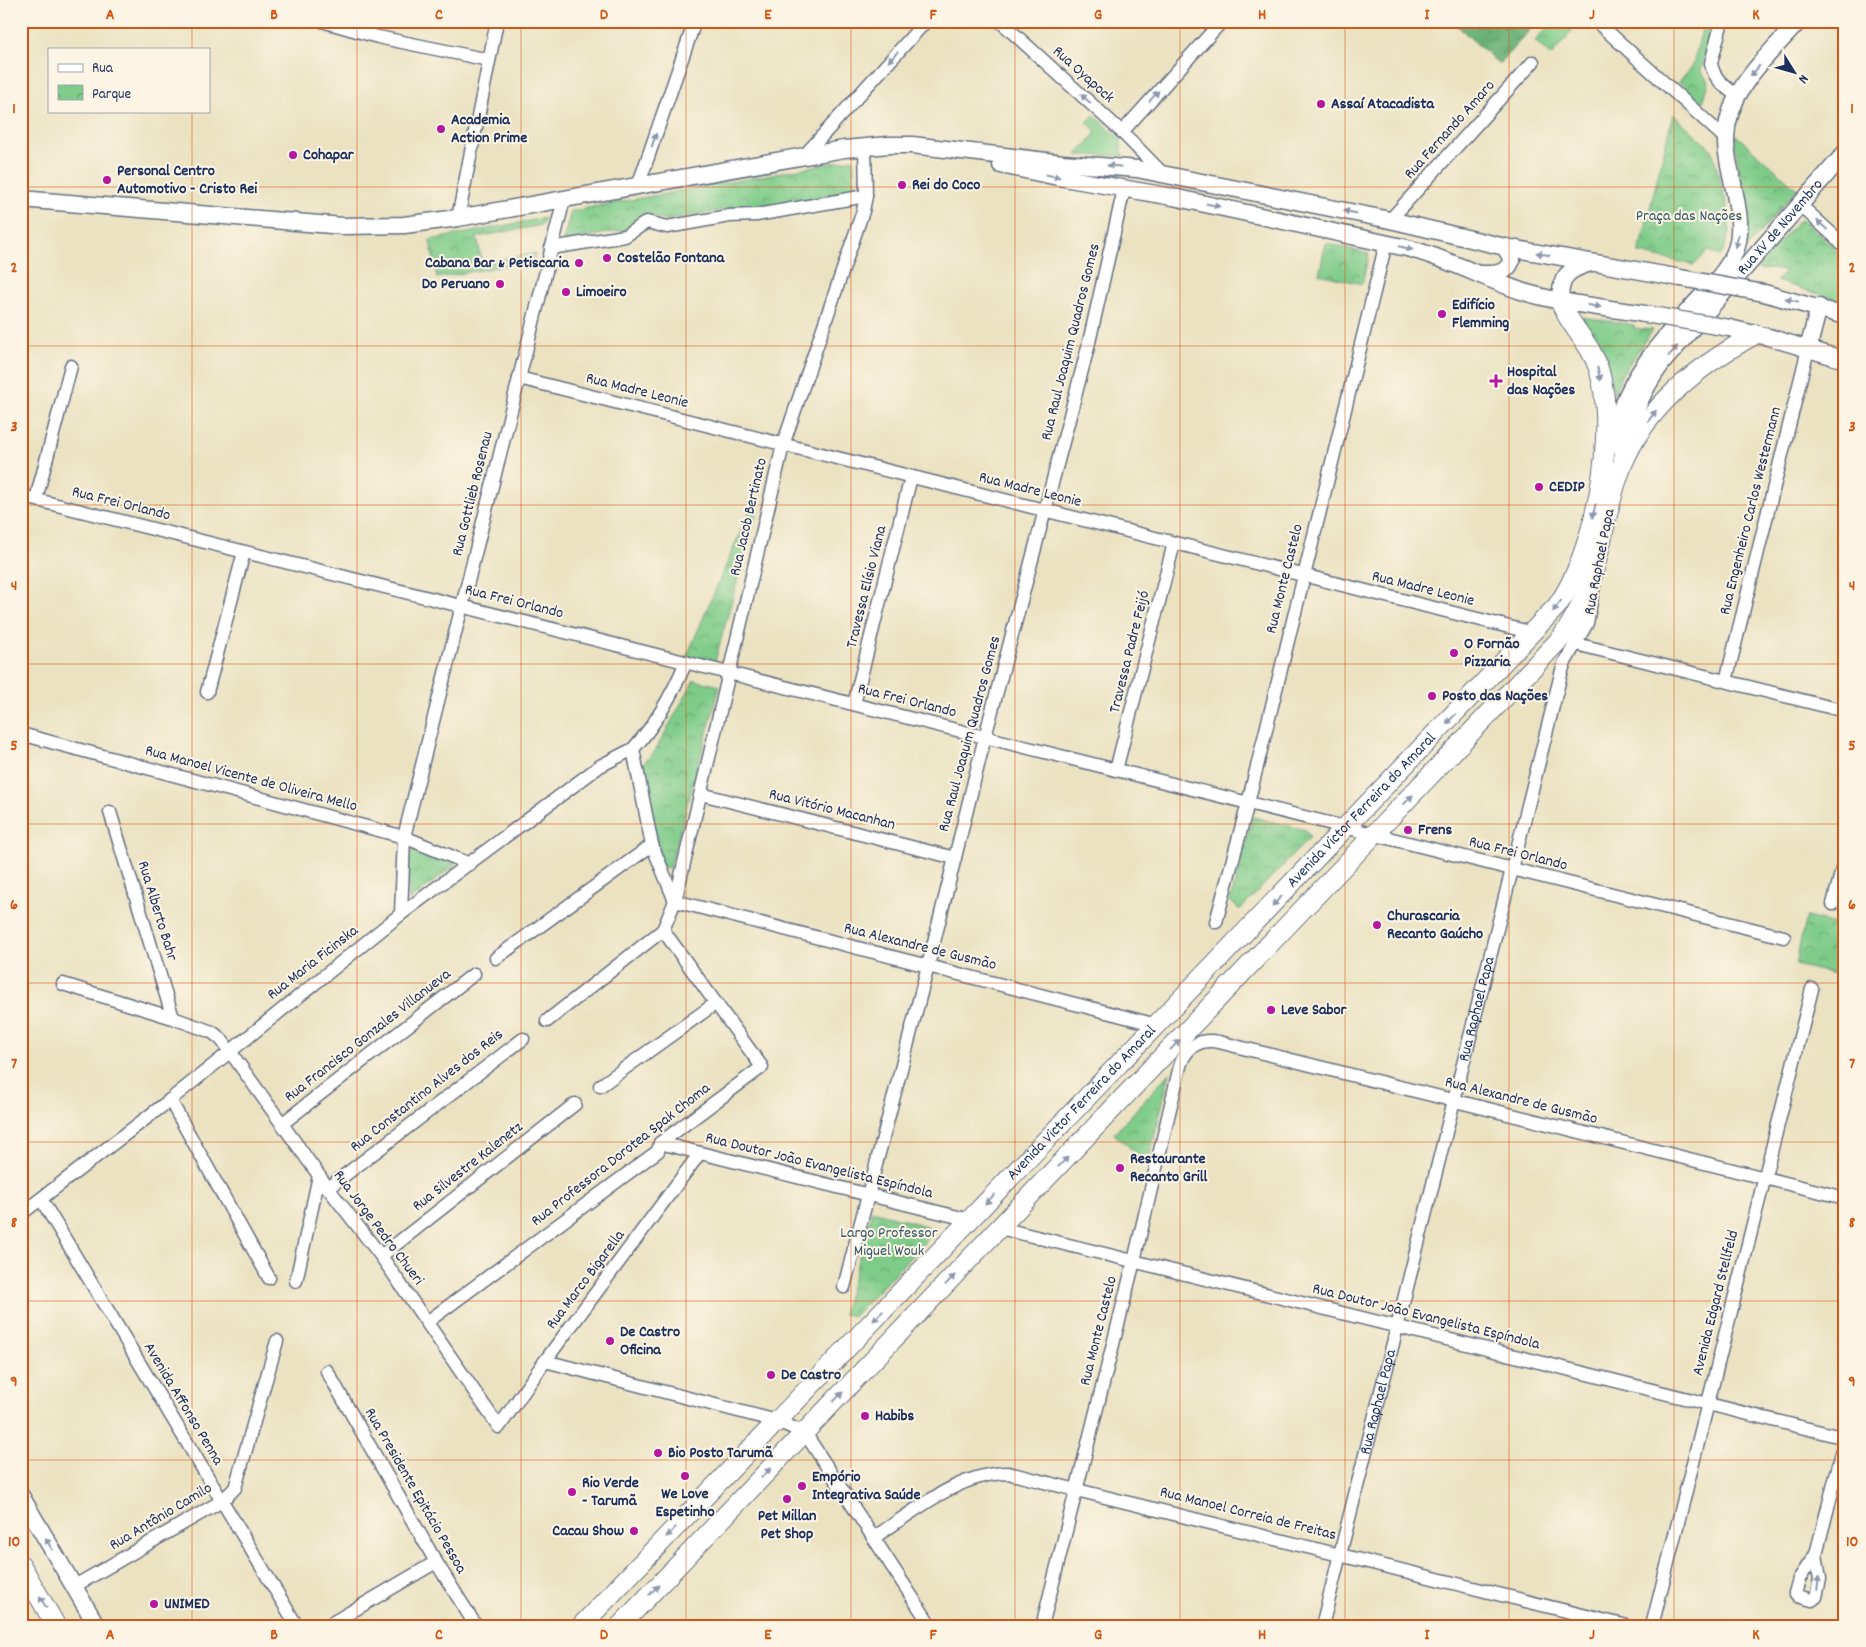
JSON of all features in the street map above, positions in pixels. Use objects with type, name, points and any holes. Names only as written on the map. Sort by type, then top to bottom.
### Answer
[{"type":"highway","points":[[1560,301],[1570,322],[1588,346],[1599,370],[1612,468]]},
{"type":"highway","points":[[1612,468],[1669,396],[1709,362],[1756,334]]},
{"type":"highway","name":"Rua Raphael Papa","points":[[1595,571],[1612,468]]},
{"type":"highway","name":"Rua Raphael Papa","points":[[1576,576],[1612,468]]},
{"type":"highway","name":"Avenida Victor Ferreira do Amaral","points":[[620,1626],[1538,664],[1574,621],[1595,571]]},
{"type":"highway","name":"Avenida Victor Ferreira do Amaral","points":[[581,1626],[1533,633],[1557,606],[1576,576]]},
{"type":"highway","points":[[25,1572],[56,1626]]},
{"type":"main road","points":[[1736,95],[1757,68],[1799,21]]},
{"type":"main road","name":"Rua Raphael Papa","points":[[1612,468],[1618,415],[1631,384],[1647,358],[1731,260],[1739,237],[1739,214],[1726,139],[1730,111],[1736,95]]},
{"type":"main road","points":[[21,200],[343,226],[404,225],[458,218],[865,146],[912,145],[1063,163],[1119,166],[1163,174],[1390,220],[1505,247],[1764,293],[1819,307],[1845,316]]},
{"type":"main road","points":[[956,150],[1003,165],[1188,200],[1386,243],[1423,252],[1523,292],[1560,301],[1729,328],[1845,360]]},
{"type":"main road","name":"Rua XV de Novembro","points":[[1715,304],[1799,204],[1845,153]]},
{"type":"main road","points":[[1478,274],[1504,272],[1512,260],[1505,247]]},
{"type":"main road","points":[[1560,301],[1560,288],[1564,278],[1578,267],[1591,263]]},
{"type":"main road","name":"Rua Raphael Papa","points":[[1612,468],[1633,413],[1651,378],[1715,304]]},
{"type":"main road","points":[[1808,349],[1819,307]]},
{"type":"main road","points":[[21,1496],[97,1626]]},
{"type":"street","points":[[322,21],[367,34],[490,60]]},
{"type":"street","points":[[458,218],[497,21]]},
{"type":"street","points":[[638,186],[695,21]]},
{"type":"street","points":[[803,157],[926,21]]},
{"type":"street","name":"Rua Oyapock","points":[[1000,21],[1122,132],[1163,174]]},
{"type":"street","points":[[1122,132],[1222,21]]},
{"type":"street","points":[[1596,21],[1726,139]]},
{"type":"street","points":[[1722,21],[1711,63],[1712,69],[1720,82],[1736,95]]},
{"type":"street","name":"Rua Fernando Amaro","points":[[1390,220],[1533,62]]},
{"type":"street","name":"Rua Jacob Bertinato","points":[[663,930],[674,901],[701,794],[783,445],[863,211],[866,196],[865,146]]},
{"type":"street","name":"Rua Raul Joaquim Quadros Gomes","points":[[844,1287],[928,966],[985,737],[1087,351],[1124,188]]},
{"type":"street","points":[[551,248],[625,236],[646,222],[667,227],[729,216],[756,215],[866,196]]},
{"type":"street","name":"Rua Gottlieb Rosenau","points":[[401,914],[404,838],[564,199]]},
{"type":"street","points":[[1799,204],[1845,246]]},
{"type":"street","name":"Rua Monte Castelo","points":[[1216,922],[1248,803],[1302,575],[1386,243]]},
{"type":"street","name":"Rua Engenheiro Carlos Westermann","points":[[1726,681],[1808,349]]},
{"type":"street","points":[[36,500],[71,366]]},
{"type":"street","name":"Rua Madre Leonie","points":[[519,378],[1533,633]]},
{"type":"street","name":"Travessa Elísio Viana","points":[[854,704],[911,477]]},
{"type":"street","name":"Rua Frei Orlando","points":[[21,496],[1784,937]]},
{"type":"street","name":"Travessa Padre Feijó","points":[[1116,770],[1174,543]]},
{"type":"street","points":[[207,692],[244,552]]},
{"type":"street","name":"Rua Raphael Papa","points":[[1322,1626],[1562,670],[1583,632],[1591,610],[1595,571]]},
{"type":"street","points":[[1576,644],[1845,711]]},
{"type":"street","points":[[1538,664],[1544,659],[1551,661],[1562,670]]},
{"type":"street","points":[[674,901],[652,845],[633,749],[647,734],[677,684],[686,662]]},
{"type":"street","name":"Rua Manoel Vicente de Oliveira Mello","points":[[21,734],[404,838],[470,864]]},
{"type":"street","name":"Rua Maria Ficinska","points":[[21,1214],[170,1100],[229,1050],[401,914],[600,766],[633,749]]},
{"type":"street","name":"Rua Vitório Macanhan","points":[[701,794],[955,858]]},
{"type":"street","name":"Rua Alberto Bahr","points":[[110,812],[173,1018]]},
{"type":"street","points":[[496,958],[652,845]]},
{"type":"street","points":[[1833,904],[1845,858]]},
{"type":"street","name":"Rua Alexandre de Gusmão","points":[[674,901],[1158,1025]]},
{"type":"street","points":[[547,1021],[663,930],[716,1003],[600,1086]]},
{"type":"street","name":"Rua Francisco Gonzales Villanueva","points":[[283,1123],[474,974]]},
{"type":"street","name":"Rua Jorge Pedro Chueri","points":[[62,984],[173,1018],[212,1032],[221,1039],[328,1188],[381,1256],[500,1427]]},
{"type":"street","name":"Avenida Edgard Stellfeld","points":[[1652,1626],[1812,989]]},
{"type":"street","name":"Rua Professora Dorotea Spak Choma","points":[[427,1322],[658,1151],[660,1143],[762,1067],[716,1003]]},
{"type":"street","name":"Rua Constantino Alves dos Reis","points":[[328,1188],[523,1038]]},
{"type":"street","name":"Rua Alexandre de Gusmão","points":[[1191,1047],[1205,1041],[1219,1042],[1845,1198]]},
{"type":"street","name":"Rua Monte Castelo","points":[[1042,1626],[1134,1261],[1180,1066],[1191,1047]]},
{"type":"street","points":[[170,1100],[269,1278]]},
{"type":"street","name":"Rua Silvestre Kalenetz","points":[[381,1256],[575,1104]]},
{"type":"street","name":"Rua Doutor João Evangelista Espíndola","points":[[660,1143],[970,1220]]},
{"type":"street","name":"Rua Marco Bigarella","points":[[500,1427],[545,1362],[700,1153]]},
{"type":"street","points":[[296,1281],[320,1176]]},
{"type":"street","name":"Avenida Affonso Penna","points":[[41,1199],[297,1626]]},
{"type":"street","name":"Rua Doutor João Evangelista Espíndola","points":[[1000,1228],[1845,1440]]},
{"type":"street","name":"Rua Antônio Camilo","points":[[73,1587],[222,1501],[235,1488],[240,1476],[277,1341]]},
{"type":"street","points":[[545,1362],[777,1421],[805,1433],[930,1626]]},
{"type":"street","name":"Rua Presidente Epitácio Pessoa","points":[[327,1371],[436,1562],[476,1626]]},
{"type":"street","points":[[1816,1554],[1845,1440]]},
{"type":"street","name":"Rua Manoel Correia de Freitas","points":[[873,1538],[957,1485],[976,1477],[1008,1473],[1076,1488],[1627,1626]]},
{"type":"street","points":[[327,1626],[436,1562]]},
{"type":"green space","points":[[1452,21],[1538,21],[1499,64]]},
{"type":"green space","points":[[1553,21],[1567,21],[1575,28],[1551,56],[1535,41]]},
{"type":"green space","points":[[1704,21],[1712,21],[1701,71],[1709,82],[1703,103],[1679,82],[1693,65]]},
{"type":"green space","name":"Praça das Nações","points":[[1673,114],[1712,150],[1727,205],[1730,231],[1722,254],[1720,256],[1709,251],[1694,265],[1639,253]]},
{"type":"green space","points":[[1094,115],[1121,140],[1121,150],[1124,156],[1077,155],[1095,134],[1095,130],[1087,122]]},
{"type":"green space","name":"Praça das Nações","points":[[1736,135],[1797,189],[1743,252],[1747,214],[1735,145]]},
{"type":"green space","points":[[853,159],[856,192],[760,209],[746,206],[667,220],[647,216],[639,219],[625,230],[563,241],[571,211]]},
{"type":"green space","points":[[544,218],[542,225],[477,237],[482,263],[535,253],[534,260],[437,278],[430,240]]},
{"type":"green space","name":"Praça das Nações","points":[[1802,220],[1845,257],[1845,302],[1776,281],[1786,270],[1757,269],[1796,223]]},
{"type":"green space","points":[[1326,243],[1369,254],[1362,284],[1319,274]]},
{"type":"green space","points":[[1582,317],[1653,330],[1622,374],[1614,395],[1602,355],[1581,319]]},
{"type":"green space","points":[[751,507],[758,507],[714,665],[686,658]]},
{"type":"green space","points":[[694,680],[720,686],[670,867],[663,868],[641,766],[655,751]]},
{"type":"green space","points":[[1253,817],[1306,830],[1310,837],[1241,909],[1238,909],[1230,901]]},
{"type":"green space","points":[[408,849],[456,864],[409,901]]},
{"type":"green space","points":[[1806,917],[1845,926],[1845,947],[1838,975],[1795,965]]},
{"type":"green space","points":[[1170,1072],[1148,1163],[1114,1134]]},
{"type":"green space","name":"Largo Professor Miguel Wouk","points":[[872,1211],[937,1229],[854,1316],[843,1314]]},
{"type":"place","name":"Assaí Atacadista","points":[[1321,104]]},
{"type":"place","name":"Academia Action Prime","points":[[441,129]]},
{"type":"place","name":"Cohapar","points":[[293,155]]},
{"type":"place","name":"Personal Centro Automotivo - Cristo Rei","points":[[107,180]]},
{"type":"place","name":"Rei do Coco","points":[[902,185]]},
{"type":"place","name":"Costelão Fontana","points":[[607,258]]},
{"type":"place","name":"Cabana Bar & Petiscaria","points":[[579,263]]},
{"type":"place","name":"Do Peruano","points":[[500,284]]},
{"type":"place","name":"Limoeiro","points":[[566,292]]},
{"type":"place","name":"Edifício Flemming","points":[[1442,314]]},
{"type":"place","name":"Hospital das Nações","points":[[1496,381]]},
{"type":"place","name":"CEDIP","points":[[1539,487]]},
{"type":"place","name":"O Fornão Pizzaria","points":[[1454,653]]},
{"type":"place","name":"Posto das Nações","points":[[1432,696]]},
{"type":"place","name":"Frens","points":[[1408,830]]},
{"type":"place","name":"Churascaria Recanto Gaúcho","points":[[1377,925]]},
{"type":"place","name":"Leve Sabor","points":[[1271,1010]]},
{"type":"place","name":"Restaurante Recanto Grill","points":[[1120,1168]]},
{"type":"place","name":"De Castro Oficina","points":[[610,1341]]},
{"type":"place","name":"De Castro","points":[[771,1375]]},
{"type":"place","name":"Habibs","points":[[865,1416]]},
{"type":"place","name":"Bio Posto Tarumã","points":[[658,1453]]},
{"type":"place","name":"We Love Espetinho","points":[[685,1476]]},
{"type":"place","name":"Empório Integrativa Saúde","points":[[802,1486]]},
{"type":"place","name":"Rio Verde - Tarumã","points":[[572,1492]]},
{"type":"place","name":"Pet Millan Pet Shop","points":[[787,1499]]},
{"type":"place","name":"Cacau Show","points":[[634,1531]]},
{"type":"place","name":"UNIMED","points":[[154,1604]]}]
